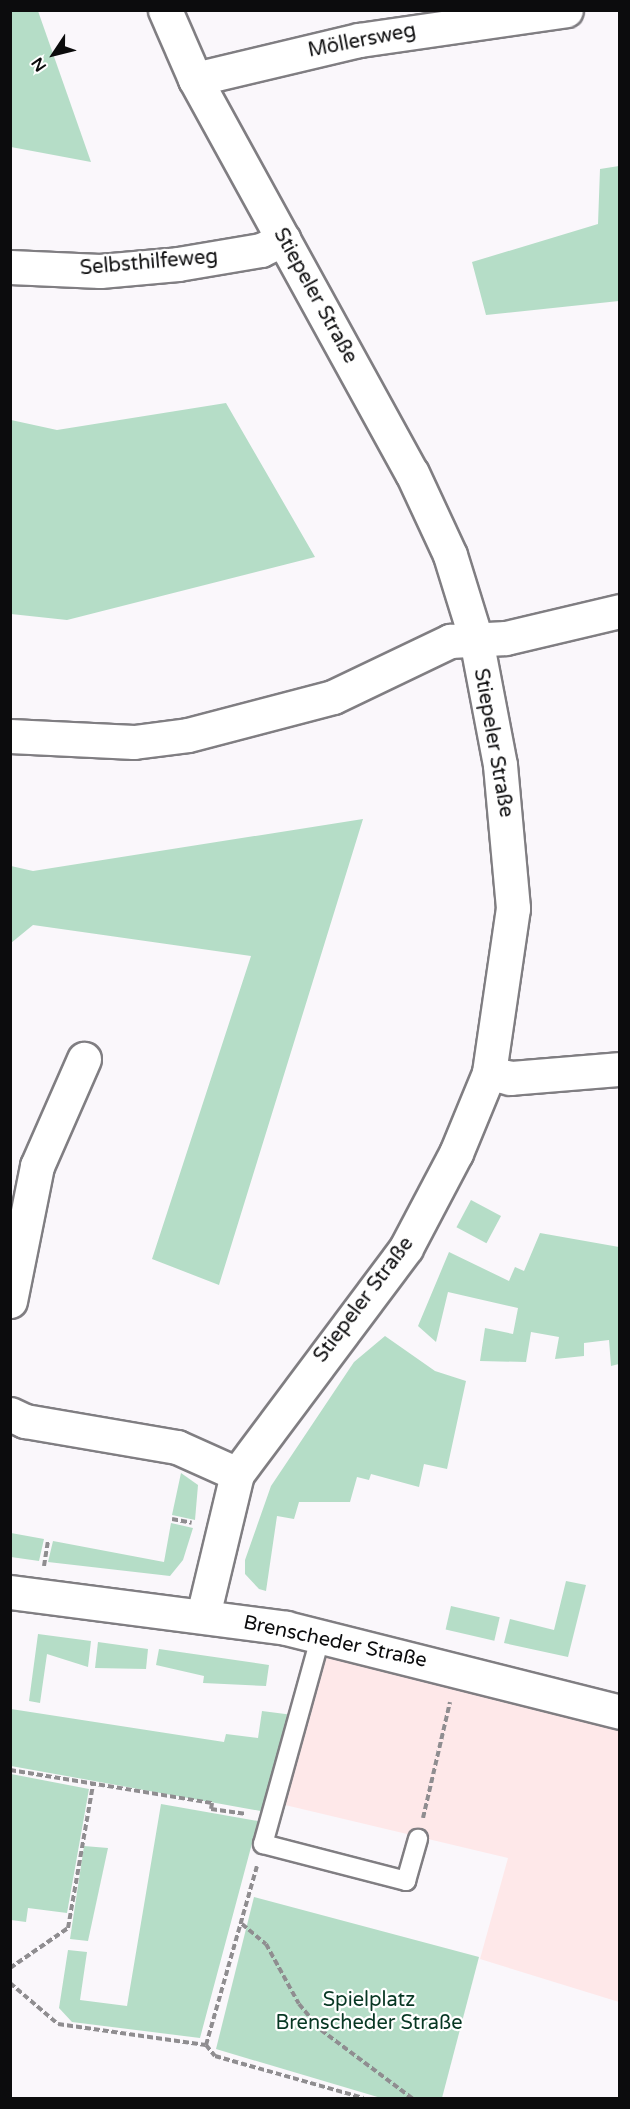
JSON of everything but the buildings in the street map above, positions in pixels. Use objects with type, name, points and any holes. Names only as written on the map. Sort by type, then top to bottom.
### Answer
[{"type":"street","name":"Stiepeler Straße","points":[[165,10],[195,79],[412,473],[450,555],[476,639],[500,765],[513,898],[512,939],[489,1073],[456,1153],[406,1248],[237,1474],[203,1616]]},
{"type":"street","name":"Möllersweg","points":[[195,79],[359,40],[566,10]]},
{"type":"street","name":"Selbsthilfeweg","points":[[10,267],[100,271],[178,264],[261,250],[284,239]]},
{"type":"street","points":[[10,736],[134,742],[188,735],[333,697],[450,640],[506,638],[620,611]]},
{"type":"street","points":[[10,1301],[37,1166],[84,1059]]},
{"type":"street","points":[[489,1073],[510,1078],[620,1069]]},
{"type":"street","points":[[12,1418],[177,1447],[237,1474]]},
{"type":"street","name":"Brenscheder Straße","points":[[10,1592],[203,1616],[321,1635],[620,1712]]},
{"type":"lane","points":[[321,1635],[263,1844],[406,1881],[418,1839]]},
{"type":"path","points":[[418,1839],[452,1694]]},
{"type":"path","points":[[10,1770],[270,1818]]},
{"type":"path","points":[[10,1968],[68,1928],[93,1785]]},
{"type":"path","points":[[206,2045],[263,1844]]},
{"type":"path","points":[[242,1924],[267,1944],[299,2004],[321,2030],[412,2098]]},
{"type":"path","points":[[10,1983],[58,2024],[206,2045],[215,2056],[363,2098]]},
{"type":"shaded area","points":[[325,1647],[619,1724],[619,2002],[480,1959],[508,1858],[285,1805]]},
{"type":"green space","points":[[10,11],[38,11],[91,162],[11,147]]},
{"type":"green space","points":[[619,166],[619,301],[486,315],[472,262],[598,224],[600,169]]},
{"type":"green space","points":[[226,403],[315,557],[67,620],[11,614],[11,420],[57,430]]},
{"type":"green space","points":[[363,819],[219,1285],[152,1259],[251,956],[33,925],[11,943],[11,866],[33,871]]},
{"type":"green space","points":[[471,1200],[501,1216],[486,1243],[456,1227]]},
{"type":"green space","points":[[540,1233],[619,1247],[619,1364],[611,1366],[609,1340],[584,1343],[584,1356],[555,1359],[559,1337],[531,1332],[526,1362],[480,1361],[485,1328],[513,1334],[518,1308],[448,1292],[436,1342],[418,1326],[449,1252],[509,1281],[515,1267],[524,1271]]},
{"type":"green space","points":[[385,1336],[435,1371],[466,1381],[447,1469],[424,1464],[419,1487],[371,1474],[369,1480],[357,1477],[350,1502],[299,1502],[294,1519],[277,1516],[266,1591],[259,1589],[245,1574],[245,1560],[271,1486],[354,1362]]},
{"type":"green space","points":[[181,1473],[198,1485],[195,1520],[172,1515]]},
{"type":"green space","points":[[171,1523],[193,1528],[183,1560],[170,1576],[48,1562],[53,1541],[164,1562]]},
{"type":"green space","points":[[11,1533],[44,1539],[39,1561],[11,1557]]},
{"type":"green space","points":[[566,1581],[586,1585],[568,1657],[504,1643],[510,1619],[554,1630]]},
{"type":"green space","points":[[451,1606],[500,1617],[494,1641],[446,1629]]},
{"type":"green space","points":[[38,1634],[91,1641],[88,1667],[47,1654],[40,1703],[29,1701]]},
{"type":"green space","points":[[98,1642],[148,1649],[146,1669],[95,1668]]},
{"type":"green space","points":[[159,1649],[269,1665],[266,1686],[203,1683],[204,1676],[156,1665]]},
{"type":"green space","points":[[11,1709],[224,1742],[226,1734],[258,1738],[262,1711],[293,1715],[266,1812],[11,1766]]},
{"type":"green space","points":[[11,1774],[89,1789],[67,1913],[28,1908],[26,1922],[11,1920]]},
{"type":"green space","points":[[161,1804],[258,1821],[200,2038],[72,2022],[59,2008],[68,1950],[87,1952],[80,2000],[127,2006]]},
{"type":"green space","points":[[84,1846],[108,1848],[88,1941],[70,1939]]},
{"type":"green space","name":"Spielplatz Brenscheder Straße","points":[[254,1897],[479,1957],[442,2098],[381,2098],[216,2049]]}]
